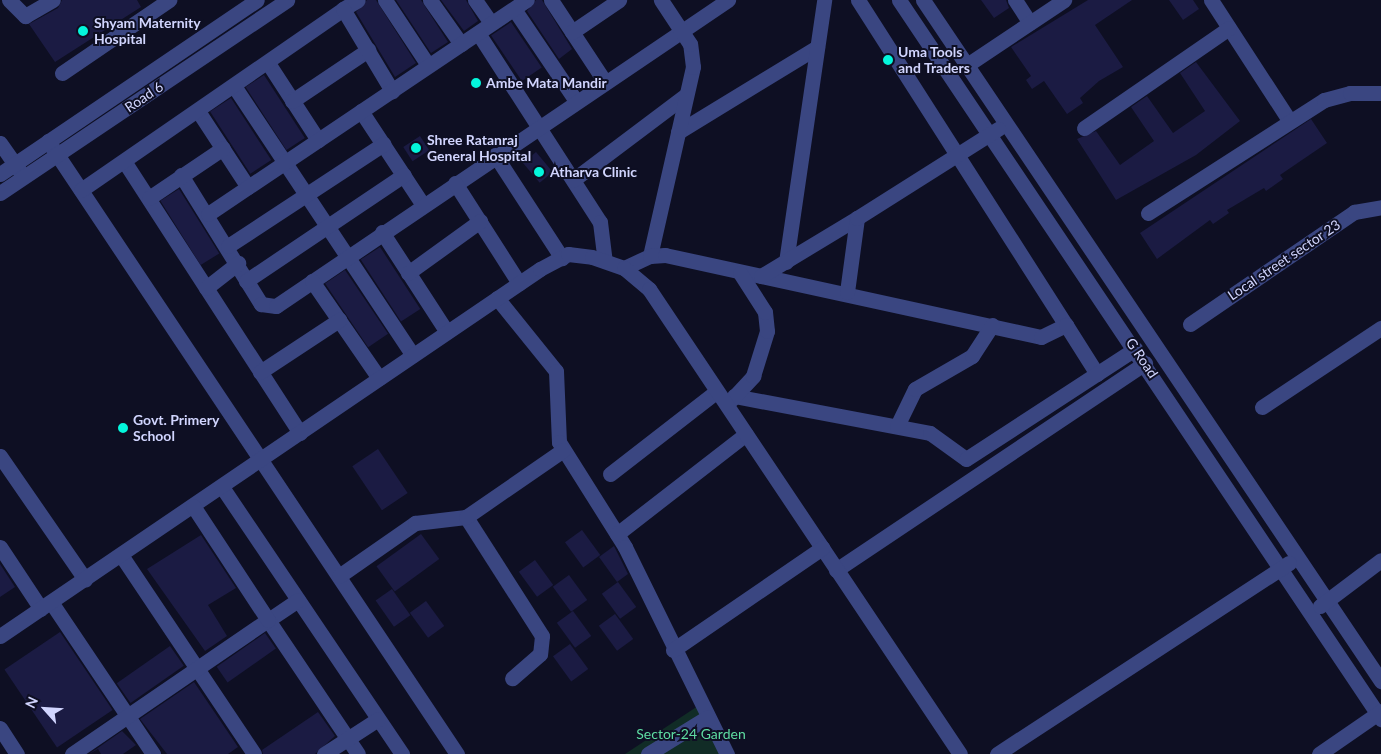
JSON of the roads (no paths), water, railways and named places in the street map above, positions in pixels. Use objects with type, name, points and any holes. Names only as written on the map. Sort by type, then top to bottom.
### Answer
[{"type":"street","points":[[9,0],[25,16],[53,0]]},
{"type":"street","points":[[62,72],[150,5],[169,0]]},
{"type":"street","name":"Road 6","points":[[0,174],[257,0]]},
{"type":"street","name":"Road 6","points":[[0,193],[287,0]]},
{"type":"street","points":[[81,190],[358,0]]},
{"type":"street","points":[[385,0],[428,65]]},
{"type":"street","points":[[430,0],[461,44]]},
{"type":"street","points":[[475,0],[491,23]]},
{"type":"street","points":[[208,214],[527,0]]},
{"type":"street","points":[[551,0],[605,82]]},
{"type":"street","points":[[572,32],[619,0]]},
{"type":"street","points":[[650,256],[686,95],[693,53],[661,0]]},
{"type":"street","points":[[181,175],[228,246],[246,281],[268,306],[276,306],[538,126],[681,32],[711,4],[728,0]]},
{"type":"street","points":[[786,262],[824,0]]},
{"type":"street","points":[[858,0],[1097,374]]},
{"type":"street","name":"G Road","points":[[899,0],[1380,715]]},
{"type":"street","name":"G Road","points":[[923,0],[1381,681]]},
{"type":"street","points":[[1015,0],[1030,23]]},
{"type":"street","points":[[967,65],[1064,0]]},
{"type":"street","points":[[1210,0],[1289,120]]},
{"type":"street","points":[[343,9],[392,91]]},
{"type":"street","points":[[514,9],[576,101]]},
{"type":"street","points":[[1084,128],[1229,28]]},
{"type":"street","points":[[478,33],[600,222],[605,262]]},
{"type":"street","points":[[678,132],[817,47]]},
{"type":"street","points":[[292,101],[368,50]]},
{"type":"street","points":[[268,63],[318,140]]},
{"type":"street","points":[[234,86],[324,228],[348,257],[413,355]]},
{"type":"street","points":[[1148,213],[1289,120],[1336,95],[1381,93]]},
{"type":"street","points":[[573,180],[686,95]]},
{"type":"street","points":[[198,111],[248,188]]},
{"type":"street","points":[[361,111],[423,205]]},
{"type":"street","points":[[761,276],[1006,124]]},
{"type":"street","points":[[48,141],[457,754]]},
{"type":"street","points":[[0,142],[24,178]]},
{"type":"street","points":[[228,246],[383,144]]},
{"type":"street","points":[[149,198],[223,148]]},
{"type":"street","points":[[495,156],[562,258]]},
{"type":"street","points":[[124,161],[300,433]]},
{"type":"street","points":[[246,281],[404,175]]},
{"type":"street","points":[[455,183],[519,283]]},
{"type":"street","name":"Local street sector 23","points":[[1190,324],[1354,212],[1381,207]]},
{"type":"street","points":[[847,292],[857,218]]},
{"type":"street","points":[[408,273],[480,222]]},
{"type":"street","points":[[382,232],[448,332]]},
{"type":"street","points":[[0,636],[222,487],[496,298],[568,254],[624,268],[649,289],[717,391],[730,400],[897,426],[938,436],[960,457],[972,458],[1135,349]]},
{"type":"street","points":[[624,268],[650,256],[847,292],[1048,337],[1066,325]]},
{"type":"street","points":[[206,288],[238,264]]},
{"type":"street","points":[[730,400],[753,376],[767,320],[740,273]]},
{"type":"street","points":[[312,281],[379,378]]},
{"type":"street","points":[[496,298],[556,371],[563,450],[618,534],[673,650],[727,754]]},
{"type":"street","points":[[260,372],[339,320]]},
{"type":"street","points":[[897,426],[915,389],[972,356],[992,325]]},
{"type":"street","points":[[1262,407],[1381,328]]},
{"type":"street","points":[[836,570],[1145,363]]},
{"type":"street","points":[[610,474],[717,391]]},
{"type":"street","points":[[730,400],[746,434],[960,754]]},
{"type":"street","points":[[618,534],[746,434]]},
{"type":"street","points":[[339,576],[415,523],[466,517],[563,450]]},
{"type":"street","points":[[0,456],[86,579]]},
{"type":"street","points":[[222,487],[402,754]]},
{"type":"street","points":[[192,506],[358,754]]},
{"type":"street","points":[[466,517],[542,636],[540,654],[512,678]]},
{"type":"street","points":[[0,547],[46,605],[127,716],[152,754]]},
{"type":"street","points":[[673,650],[822,548]]},
{"type":"street","points":[[121,555],[254,754]]},
{"type":"street","points":[[997,754],[1298,557]]},
{"type":"street","points":[[1311,612],[1381,560]]},
{"type":"street","points":[[72,754],[298,600]]},
{"type":"street","points":[[1319,754],[1380,715]]},
{"type":"street","points":[[648,754],[708,717]]},
{"type":"street","points":[[324,754],[378,719]]},
{"type":"street","points":[[0,728],[9,750]]},
{"type":"place","name":"Shyam Maternity Hospital","points":[[83,31]]},
{"type":"place","name":"Uma Tools and Traders","points":[[888,60]]},
{"type":"place","name":"Ambe Mata Mandir","points":[[476,83]]},
{"type":"place","name":"Shree Ratanraj General Hospital","points":[[416,148]]},
{"type":"place","name":"Atharva Clinic","points":[[539,172]]},
{"type":"place","name":"Govt. Primery School","points":[[123,428]]},
{"type":"park label","name":"Sector-24 Garden","points":[[691,734]]}]
